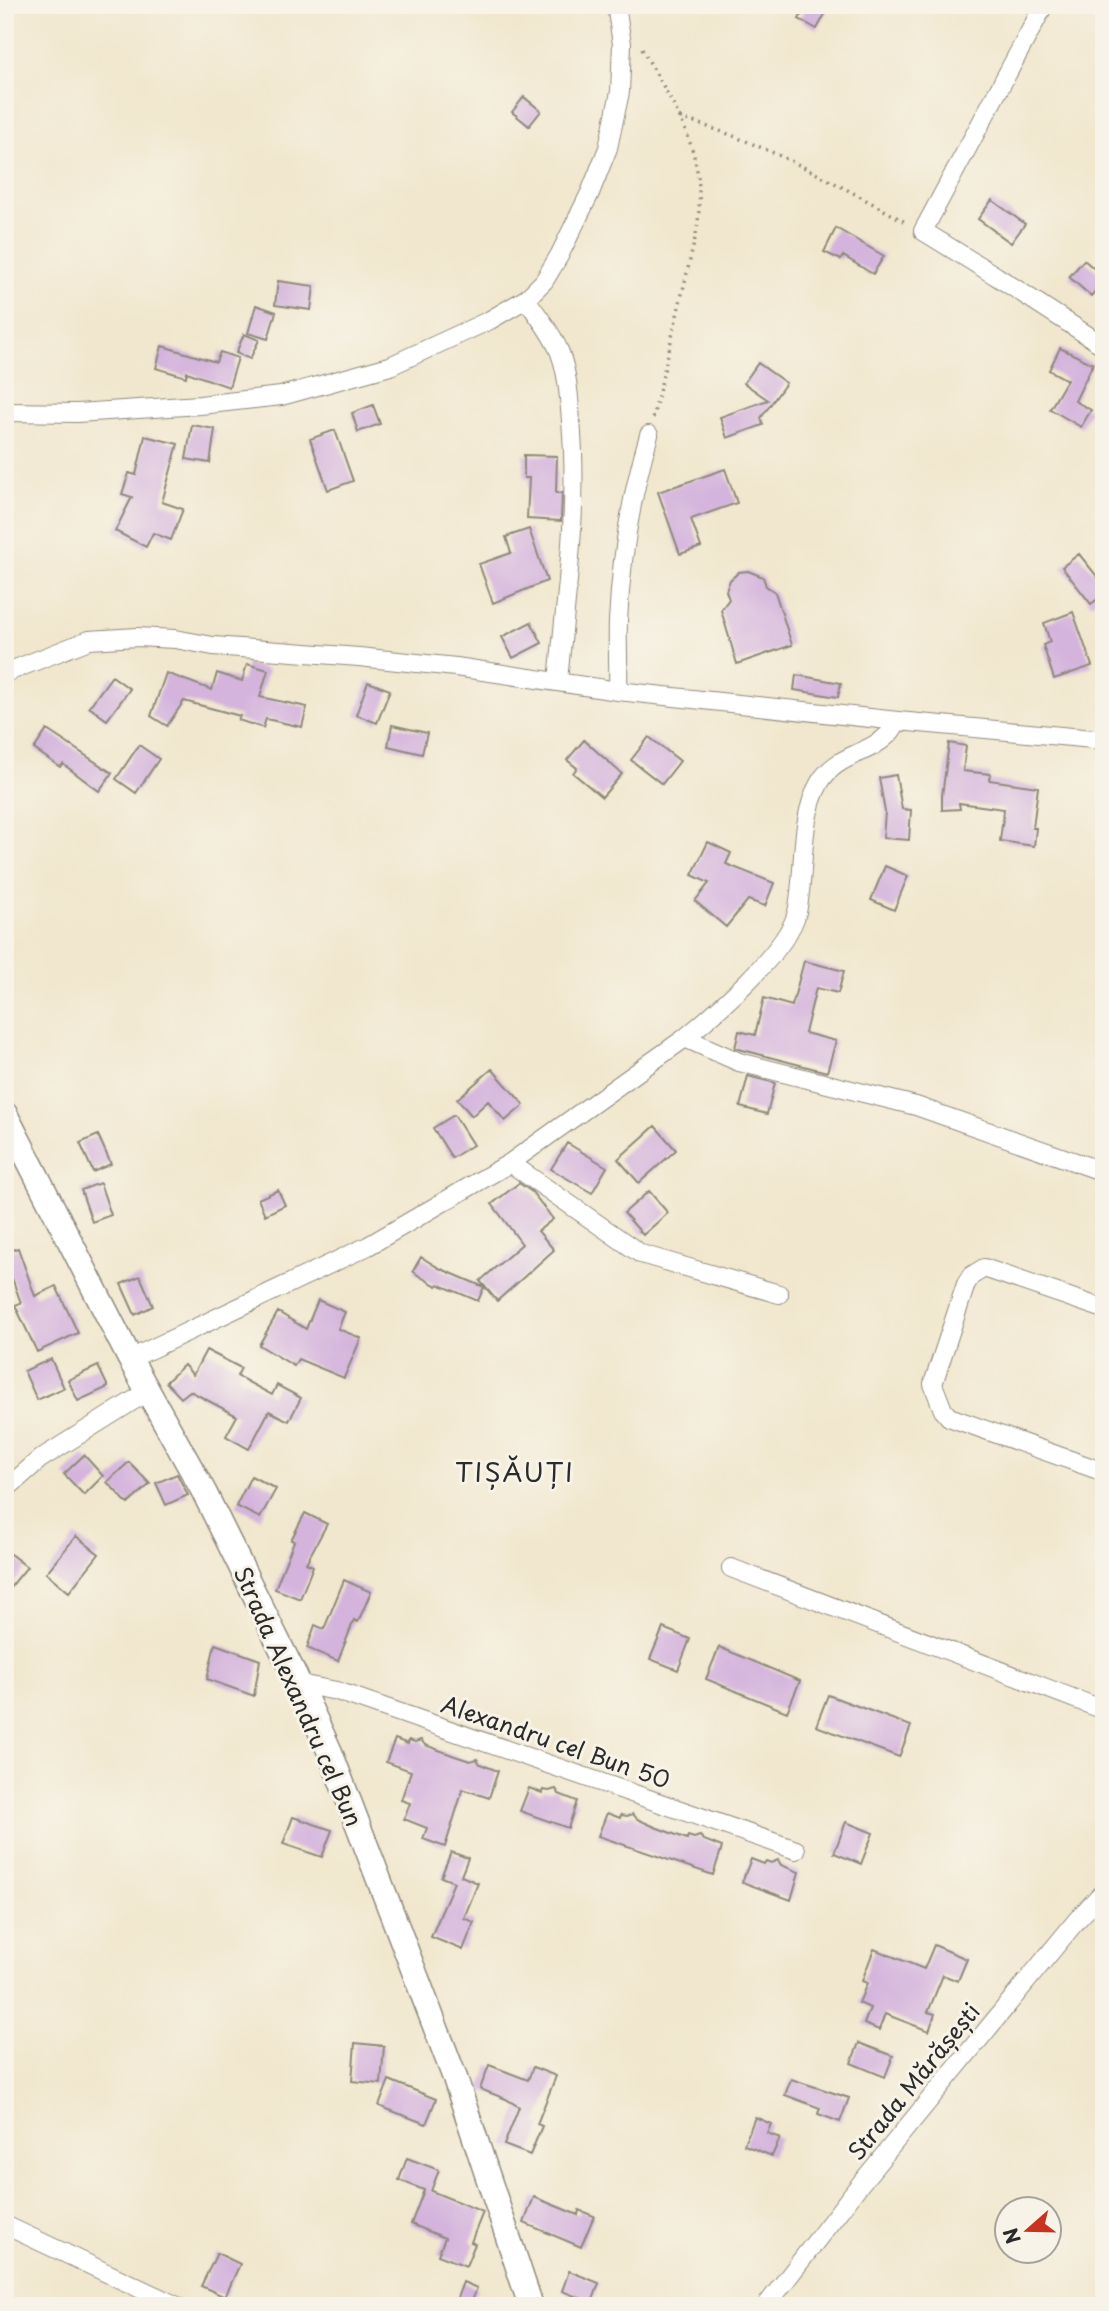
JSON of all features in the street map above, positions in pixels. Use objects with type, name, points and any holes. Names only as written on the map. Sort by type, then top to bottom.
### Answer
[{"type":"street","points":[[1044,5],[922,231],[1104,346]]},
{"type":"street","points":[[5,412],[77,413],[200,405],[281,396],[390,366],[490,320],[526,299],[544,281],[559,256],[590,193],[608,148],[620,92],[622,44],[618,14]]},
{"type":"street","points":[[526,299],[549,332],[560,354],[566,376],[572,430],[571,553],[558,681]]},
{"type":"street","points":[[618,691],[618,624],[626,534],[631,501],[649,435]]},
{"type":"street","points":[[5,673],[89,640],[137,636],[260,651],[456,667],[618,691],[1104,740]]},
{"type":"street","points":[[130,1359],[368,1245],[510,1163],[685,1038],[771,956],[792,928],[800,897],[812,802],[820,783],[829,770],[888,735],[898,721]]},
{"type":"street","points":[[685,1038],[739,1062],[916,1107],[1104,1172]]},
{"type":"street","name":"Strada Alexandru cel Bun","points":[[5,1114],[130,1359],[204,1492],[330,1752],[442,2041],[531,2306]]},
{"type":"street","points":[[510,1163],[641,1254],[779,1294]]},
{"type":"street","points":[[1104,1309],[984,1268],[971,1276],[967,1284],[933,1384],[943,1410],[949,1417],[1104,1472]]},
{"type":"street","points":[[5,1490],[40,1459],[148,1392]]},
{"type":"street","points":[[731,1568],[1104,1710]]},
{"type":"street","name":"Alexandru cel Bun 50","points":[[299,1684],[337,1691],[796,1850]]},
{"type":"street","name":"Strada Mărășești","points":[[766,2306],[857,2188],[1077,1920],[1104,1891]]},
{"type":"street","points":[[5,2225],[177,2306]]},
{"type":"path","points":[[618,14],[642,50],[689,133],[698,165],[701,204],[649,435]]},
{"type":"path","points":[[681,118],[709,126],[822,177],[922,231]]},
{"type":"building","points":[[807,5],[830,5],[817,29],[799,19]]},
{"type":"building","points":[[524,97],[541,111],[529,126],[512,112]]},
{"type":"building","points":[[992,200],[1025,224],[1011,243],[978,219]]},
{"type":"building","points":[[836,228],[884,256],[873,274],[843,256],[841,260],[824,252]]},
{"type":"building","points":[[1084,260],[1104,277],[1104,281],[1091,296],[1069,277]]},
{"type":"building","points":[[278,281],[314,286],[311,310],[275,305]]},
{"type":"building","points":[[256,305],[276,312],[268,339],[248,333]]},
{"type":"building","points":[[244,334],[259,340],[250,359],[236,353]]},
{"type":"building","points":[[162,346],[216,362],[220,352],[238,358],[229,387],[187,372],[186,377],[156,368]]},
{"type":"building","points":[[1060,348],[1093,364],[1075,401],[1091,410],[1081,427],[1050,409],[1067,380],[1049,370]]},
{"type":"building","points":[[758,363],[786,383],[761,418],[763,425],[727,438],[720,417],[768,400],[744,383]]},
{"type":"building","points":[[373,405],[380,424],[358,432],[352,413]]},
{"type":"building","points":[[192,425],[215,429],[210,463],[186,459]]},
{"type":"building","points":[[335,430],[353,481],[328,490],[310,439]]},
{"type":"building","points":[[145,436],[178,444],[162,502],[183,509],[171,540],[153,533],[146,547],[115,531],[132,497],[122,494],[129,473],[136,475]]},
{"type":"building","points":[[524,455],[557,456],[556,493],[562,493],[561,521],[527,519],[529,478],[524,478]]},
{"type":"building","points":[[725,469],[737,503],[691,519],[701,547],[680,554],[658,492]]},
{"type":"building","points":[[529,529],[547,581],[493,603],[479,564],[511,553],[506,537]]},
{"type":"building","points":[[1079,554],[1104,585],[1104,594],[1091,604],[1062,567]]},
{"type":"building","points":[[748,571],[763,577],[766,586],[775,592],[792,645],[737,664],[721,610],[729,599],[726,591],[730,580],[739,572]]},
{"type":"building","points":[[1073,612],[1092,666],[1054,679],[1043,645],[1050,642],[1044,623]]},
{"type":"building","points":[[531,622],[542,643],[513,658],[502,637]]},
{"type":"building","points":[[247,664],[268,670],[260,697],[307,707],[302,727],[266,719],[263,728],[238,720],[240,716],[184,701],[167,726],[151,716],[166,673],[212,690],[217,673],[242,681]]},
{"type":"building","points":[[796,675],[841,683],[838,697],[794,690]]},
{"type":"building","points":[[112,676],[130,689],[107,720],[89,707]]},
{"type":"building","points":[[368,682],[390,690],[377,723],[356,715]]},
{"type":"building","points":[[392,725],[427,733],[422,754],[388,746]]},
{"type":"building","points":[[47,730],[112,773],[99,791],[63,764],[60,767],[34,749]]},
{"type":"building","points":[[649,737],[680,761],[662,784],[631,760]]},
{"type":"building","points":[[584,740],[622,774],[602,797],[573,773],[577,768],[567,760]]},
{"type":"building","points":[[949,743],[966,746],[963,771],[990,774],[989,780],[1038,787],[1033,828],[1036,828],[1034,846],[1000,841],[1004,809],[959,803],[960,809],[942,810]]},
{"type":"building","points":[[139,745],[159,759],[136,793],[116,779]]},
{"type":"building","points":[[896,775],[902,809],[911,810],[909,840],[883,838],[885,812],[879,778]]},
{"type":"building","points":[[708,842],[731,853],[726,864],[774,883],[765,906],[748,900],[726,927],[695,901],[709,883],[692,875]]},
{"type":"building","points":[[885,866],[908,876],[894,910],[871,900]]},
{"type":"building","points":[[804,961],[844,971],[838,993],[816,988],[805,1033],[836,1041],[827,1072],[735,1048],[739,1031],[755,1035],[764,998],[792,1006]]},
{"type":"building","points":[[492,1069],[524,1105],[505,1121],[488,1101],[472,1116],[457,1099]]},
{"type":"building","points":[[748,1076],[775,1083],[767,1114],[740,1107]]},
{"type":"building","points":[[454,1115],[473,1145],[452,1158],[433,1128]]},
{"type":"building","points":[[655,1126],[676,1150],[639,1183],[618,1159]]},
{"type":"building","points":[[98,1135],[111,1164],[93,1172],[80,1143]]},
{"type":"building","points":[[567,1143],[607,1167],[592,1193],[551,1169]]},
{"type":"building","points":[[100,1183],[111,1215],[92,1222],[81,1190]]},
{"type":"building","points":[[519,1183],[532,1192],[553,1219],[538,1231],[554,1250],[497,1301],[480,1281],[522,1244],[492,1204]]},
{"type":"building","points":[[278,1190],[285,1205],[265,1215],[258,1199]]},
{"type":"building","points":[[649,1191],[668,1213],[643,1235],[624,1213]]},
{"type":"building","points":[[18,1248],[35,1296],[56,1286],[78,1333],[37,1352],[15,1305],[21,1303],[5,1259],[5,1252]]},
{"type":"building","points":[[421,1257],[439,1268],[484,1287],[478,1301],[438,1284],[437,1286],[419,1276],[413,1271]]},
{"type":"building","points":[[140,1276],[153,1306],[135,1315],[121,1284]]},
{"type":"building","points":[[318,1300],[345,1312],[338,1329],[361,1338],[344,1378],[298,1359],[294,1366],[259,1345],[278,1312],[306,1329]]},
{"type":"building","points":[[206,1350],[241,1368],[237,1376],[272,1395],[277,1385],[301,1398],[289,1421],[269,1411],[249,1449],[226,1436],[237,1416],[190,1391],[181,1398],[166,1382],[184,1365],[193,1375]]},
{"type":"building","points":[[51,1359],[64,1388],[37,1400],[24,1371]]},
{"type":"building","points":[[98,1366],[108,1387],[78,1401],[68,1380]]},
{"type":"building","points":[[84,1455],[103,1476],[84,1495],[64,1474]]},
{"type":"building","points":[[129,1462],[150,1484],[128,1504],[107,1482]]},
{"type":"building","points":[[177,1474],[188,1495],[166,1505],[156,1483]]},
{"type":"building","points":[[251,1476],[276,1489],[260,1518],[236,1506]]},
{"type":"building","points":[[305,1513],[327,1524],[306,1563],[313,1566],[300,1599],[275,1589],[294,1541],[291,1540]]},
{"type":"building","points":[[76,1536],[99,1554],[69,1592],[46,1573]]},
{"type":"building","points":[[5,1550],[27,1567],[5,1594]]},
{"type":"building","points":[[344,1580],[371,1592],[358,1622],[354,1620],[338,1661],[307,1648],[315,1625],[324,1629]]},
{"type":"building","points":[[663,1628],[690,1639],[678,1670],[650,1659]]},
{"type":"building","points":[[215,1644],[260,1660],[254,1696],[207,1679]]},
{"type":"building","points":[[719,1647],[800,1681],[787,1712],[706,1679]]},
{"type":"building","points":[[828,1695],[911,1726],[899,1757],[816,1726]]},
{"type":"building","points":[[395,1739],[408,1744],[409,1740],[421,1740],[425,1745],[455,1756],[470,1761],[477,1759],[480,1764],[498,1771],[489,1798],[463,1789],[445,1847],[423,1839],[427,1828],[404,1819],[410,1803],[401,1800],[411,1771],[386,1762]]},
{"type":"building","points":[[529,1788],[542,1793],[543,1790],[556,1789],[559,1794],[577,1801],[568,1828],[520,1811]]},
{"type":"building","points":[[607,1813],[620,1818],[621,1815],[633,1814],[637,1819],[687,1839],[688,1836],[700,1836],[722,1847],[713,1875],[598,1836]]},
{"type":"building","points":[[293,1817],[332,1830],[322,1857],[283,1844]]},
{"type":"building","points":[[846,1822],[873,1833],[861,1864],[834,1853]]},
{"type":"building","points":[[451,1852],[468,1858],[461,1876],[478,1883],[464,1918],[474,1922],[463,1950],[431,1937],[454,1882],[441,1877]]},
{"type":"building","points":[[751,1859],[764,1864],[766,1861],[771,1863],[778,1860],[781,1865],[799,1872],[791,1900],[742,1882]]},
{"type":"building","points":[[934,1945],[967,1959],[958,1981],[943,1975],[928,2012],[935,2014],[929,2031],[885,2014],[879,2030],[864,2024],[870,2008],[859,2003],[867,1983],[862,1981],[874,1949],[924,1969]]},
{"type":"building","points":[[355,2043],[384,2046],[381,2084],[352,2081]]},
{"type":"building","points":[[859,2043],[893,2056],[885,2077],[851,2063]]},
{"type":"building","points":[[489,2065],[528,2080],[533,2067],[556,2076],[537,2124],[542,2126],[530,2155],[504,2145],[519,2107],[480,2089]]},
{"type":"building","points":[[791,2079],[849,2098],[840,2122],[818,2114],[820,2108],[785,2095]]},
{"type":"building","points":[[389,2080],[436,2099],[426,2124],[379,2106]]},
{"type":"building","points":[[755,2117],[771,2124],[767,2133],[780,2138],[772,2156],[744,2145]]},
{"type":"building","points":[[407,2158],[439,2170],[431,2191],[483,2212],[471,2242],[475,2244],[466,2266],[438,2255],[445,2238],[411,2224],[424,2190],[399,2180]]},
{"type":"building","points":[[534,2197],[578,2215],[579,2210],[594,2216],[581,2247],[524,2223]]},
{"type":"building","points":[[217,2253],[240,2264],[225,2297],[201,2286]]},
{"type":"building","points":[[569,2271],[599,2283],[592,2303],[562,2291]]},
{"type":"building","points":[[463,2282],[477,2288],[470,2306],[454,2306]]},
{"type":"district","name":"TIȘĂUȚI","points":[[515,1471]]}]
